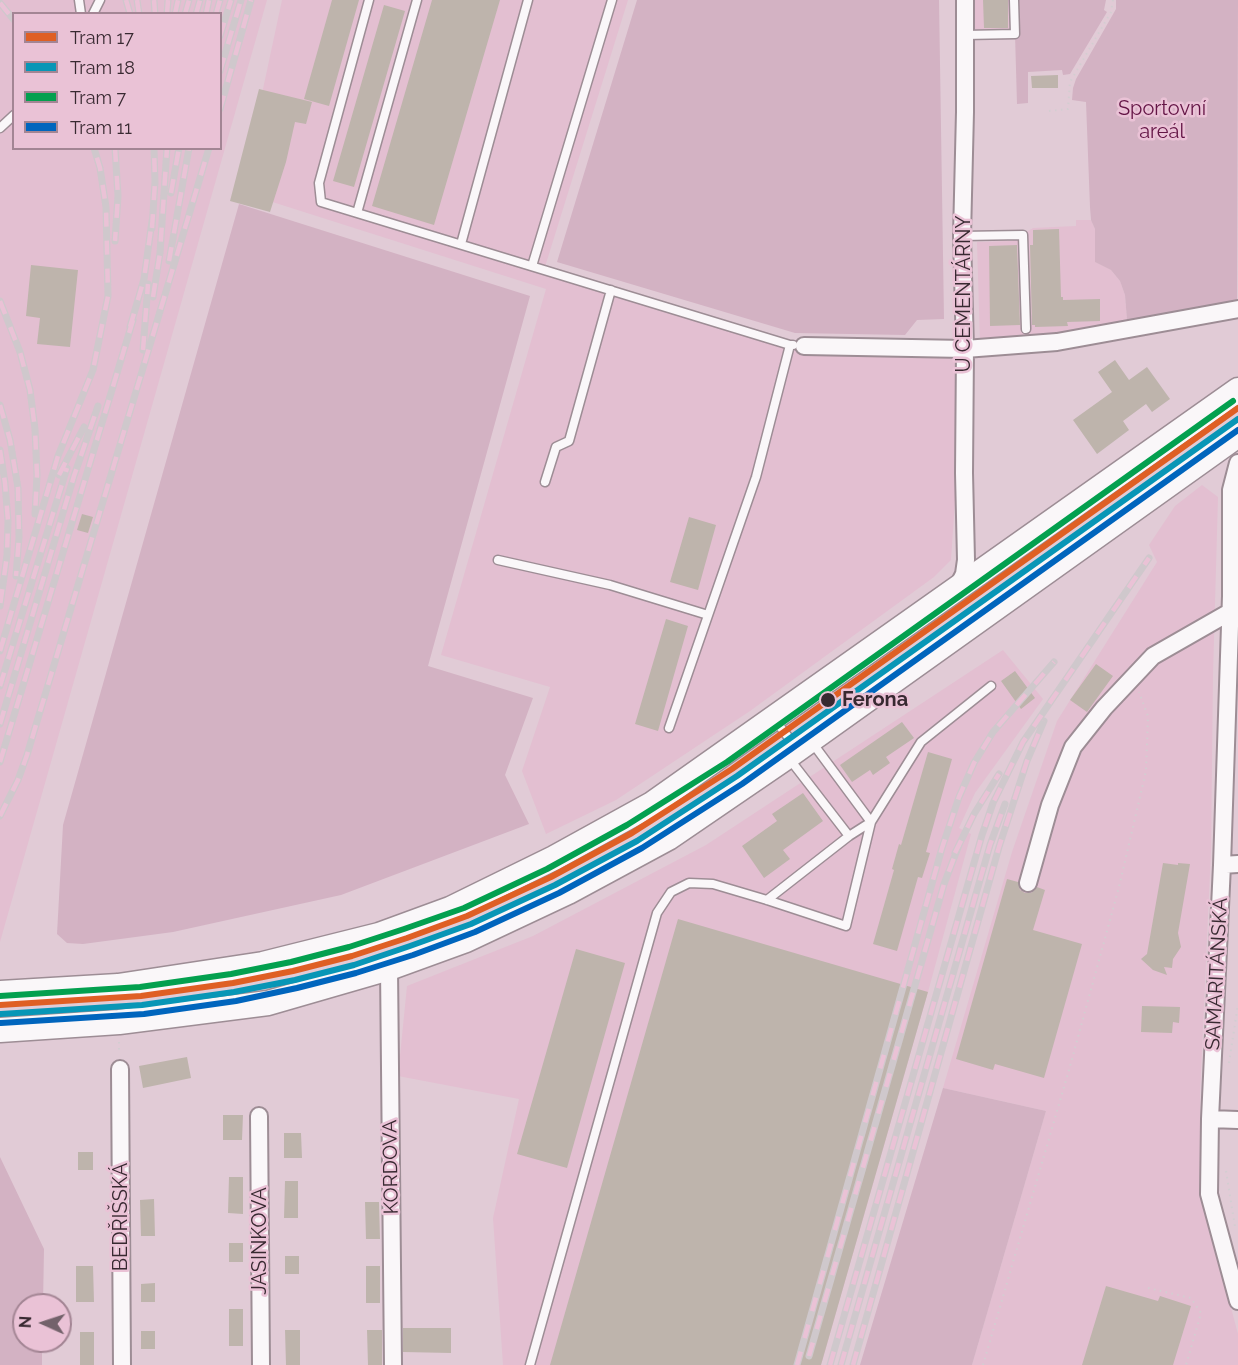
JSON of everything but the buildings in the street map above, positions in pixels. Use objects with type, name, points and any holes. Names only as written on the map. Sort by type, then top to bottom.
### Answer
[{"type":"main road","points":[[0,993],[118,986],[263,964],[379,935],[450,909],[554,858],[652,804],[1238,390]]},
{"type":"main road","points":[[0,1030],[119,1022],[268,1003],[388,969],[466,940],[568,892],[668,838],[799,749],[1238,435]]},
{"type":"street","name":"U CEMENTÁRNY","points":[[958,586],[964,574],[966,560],[962,236],[965,0]]},
{"type":"street","points":[[797,346],[965,349],[1057,342],[1238,309]]},
{"type":"street","name":"SAMARITÁNSKÁ","points":[[1238,464],[1231,490],[1233,602],[1230,865],[1210,1119],[1209,1194],[1238,1301]]},
{"type":"street","points":[[1028,883],[1050,805],[1072,747],[1153,656],[1233,602]]},
{"type":"street","name":"KORDOVA","points":[[388,969],[393,1365]]},
{"type":"street","name":"BEDŘIŠSKÁ","points":[[120,1069],[122,1365]]},
{"type":"street","name":"JASINKOVA","points":[[259,1116],[261,1365]]},
{"type":"street","points":[[1210,1119],[1238,1120]]},
{"type":"lane","points":[[369,0],[319,183],[321,202],[797,346],[756,477],[669,728]]},
{"type":"lane","points":[[357,213],[417,0]]},
{"type":"lane","points":[[461,244],[528,0]]},
{"type":"lane","points":[[532,266],[612,0]]},
{"type":"lane","points":[[965,35],[1015,34],[1014,0]]},
{"type":"lane","points":[[0,128],[12,117]]},
{"type":"lane","points":[[962,236],[1023,235],[1026,328]]},
{"type":"lane","points":[[545,482],[556,447],[569,441],[611,290]]},
{"type":"lane","points":[[498,560],[610,585],[708,615]]},
{"type":"lane","points":[[530,1365],[657,914],[671,892],[689,883],[713,884],[846,926],[871,822],[921,742],[991,686]]},
{"type":"lane","points":[[774,719],[799,749],[871,822]]},
{"type":"lane","points":[[799,749],[849,836]]},
{"type":"lane","points":[[767,900],[849,836],[871,822]]},
{"type":"path","points":[[1049,111],[1068,109],[1070,82],[1111,12],[1113,0]]},
{"type":"path","points":[[983,1365],[1070,1070],[1119,887],[1146,771],[1148,716],[1134,676]]},
{"type":"path","points":[[119,1041],[120,1069]]},
{"type":"path","points":[[1148,1288],[1191,1298],[1201,1313],[1185,1365]]},
{"type":"shaded area","points":[[0,0],[267,0],[0,942]]},
{"type":"shaded area","points":[[282,0],[628,0],[544,270],[777,341],[965,349],[951,560],[934,577],[750,711],[616,800],[546,834],[522,771],[550,687],[441,655],[546,289],[241,192]]},
{"type":"shaded area","points":[[965,0],[1018,0],[1015,34],[965,35]]},
{"type":"shaded area","points":[[1076,220],[1091,220],[1095,229],[1095,262],[1111,270],[1120,281],[1125,295],[1127,320],[1045,335],[980,342],[977,242],[1012,241],[1033,228],[1076,226]]},
{"type":"shaded area","points":[[1202,485],[1218,497],[1211,851],[1200,1093],[1201,1195],[1238,1334],[1238,1365],[972,1365],[1046,1111],[943,1088],[1012,852],[1057,721],[1157,562],[1149,545],[1175,506]]},
{"type":"shaded area","name":"Ferona","points":[[1003,650],[1043,699],[975,793],[959,828],[971,834],[821,1365],[503,1365],[493,1218],[519,1099],[398,1076],[407,986],[533,936],[706,845]]},
{"type":"green space","points":[[637,0],[939,0],[944,319],[917,320],[905,335],[795,333],[557,262]]},
{"type":"green space","points":[[1018,0],[1106,0],[1104,10],[1107,12],[1070,74],[1063,75],[1062,70],[1028,72],[1028,103],[1017,104],[1015,34]]},
{"type":"green space","name":"Sportovní areál","points":[[1116,0],[1238,0],[1237,300],[1127,320],[1125,295],[1120,281],[1111,270],[1095,262],[1095,229],[1091,220],[1090,207],[1086,102],[1072,100],[1076,79],[1116,9]]},
{"type":"green space","points":[[239,204],[530,296],[428,666],[533,698],[505,775],[529,824],[341,895],[173,932],[83,944],[67,943],[57,934],[63,825]]},
{"type":"green space","points":[[943,1088],[1046,1111],[972,1365],[860,1365]]},
{"type":"green space","points":[[0,1157],[44,1249],[43,1293],[12,1293],[12,1353],[42,1353],[42,1365],[0,1365]]},
{"type":"railway","points":[[126,0],[129,12]]},
{"type":"railway","points":[[137,0],[139,12]]},
{"type":"railway","points":[[154,0],[155,12]]},
{"type":"railway","points":[[167,12],[168,0]]},
{"type":"railway","points":[[175,12],[178,0]]},
{"type":"railway","points":[[186,12],[189,0]]},
{"type":"railway","points":[[197,12],[200,0]]},
{"type":"railway","points":[[206,12],[209,0]]},
{"type":"railway","points":[[217,12],[220,0]]},
{"type":"railway","points":[[222,29],[231,0]]},
{"type":"railway","points":[[222,64],[241,0]]},
{"type":"railway","points":[[222,102],[251,0]]},
{"type":"railway","points":[[0,3],[12,18]]},
{"type":"railway","points":[[22,577],[58,456],[93,370],[108,296],[106,207],[95,150]]},
{"type":"railway","points":[[115,150],[118,196],[115,241]]},
{"type":"railway","points":[[152,228],[154,150]]},
{"type":"railway","points":[[153,297],[160,253],[167,150]]},
{"type":"railway","points":[[171,193],[179,150]]},
{"type":"railway","points":[[169,261],[189,150]]},
{"type":"railway","points":[[0,816],[18,780],[27,755],[208,150]]},
{"type":"railway","points":[[130,327],[144,279],[152,221]]},
{"type":"railway","points":[[143,350],[148,284]]},
{"type":"railway","points":[[0,301],[20,352],[30,390],[37,475],[35,514]]},
{"type":"railway","points":[[0,762],[133,320]]},
{"type":"railway","points":[[0,405],[10,440],[18,488],[19,537],[16,576]]},
{"type":"railway","points":[[0,724],[74,476],[98,406]]},
{"type":"railway","points":[[59,475],[84,427]]},
{"type":"railway","points":[[0,450],[8,521],[7,555],[0,606]]},
{"type":"railway","points":[[0,686],[67,468]]},
{"type":"railway","points":[[830,1365],[993,803],[1023,742],[1149,558]]},
{"type":"railway","points":[[0,651],[24,570]]},
{"type":"railway","points":[[797,1365],[942,848],[959,797],[974,763],[993,732],[1054,662]]},
{"type":"railway","points":[[853,1365],[999,847],[1027,761],[1044,721]]},
{"type":"railway","points":[[955,853],[974,814],[999,774]]},
{"type":"railway","points":[[841,1365],[990,845],[1005,804]]},
{"type":"railway","points":[[809,1356],[944,884],[959,845]]},
{"type":"tram line","name":"7","points":[[0,996],[140,987],[231,974],[291,962],[349,947],[464,908],[547,869],[627,825],[727,762],[1233,401]]},
{"type":"tram line","name":"17","points":[[0,1005],[141,996],[233,983],[293,971],[352,956],[407,938],[467,916],[551,877],[632,833],[732,769],[1238,408]]},
{"type":"tram line","name":"18","points":[[1,1014],[142,1005],[234,992],[295,980],[354,965],[471,924],[555,885],[637,841],[737,776],[1238,419]]},
{"type":"tram line","name":"11","points":[[1,1023],[144,1014],[236,1001],[297,988],[413,955],[475,932],[559,893],[642,848],[742,784],[1238,430]]},
{"type":"place","name":"Ferona","points":[[828,700]]}]
